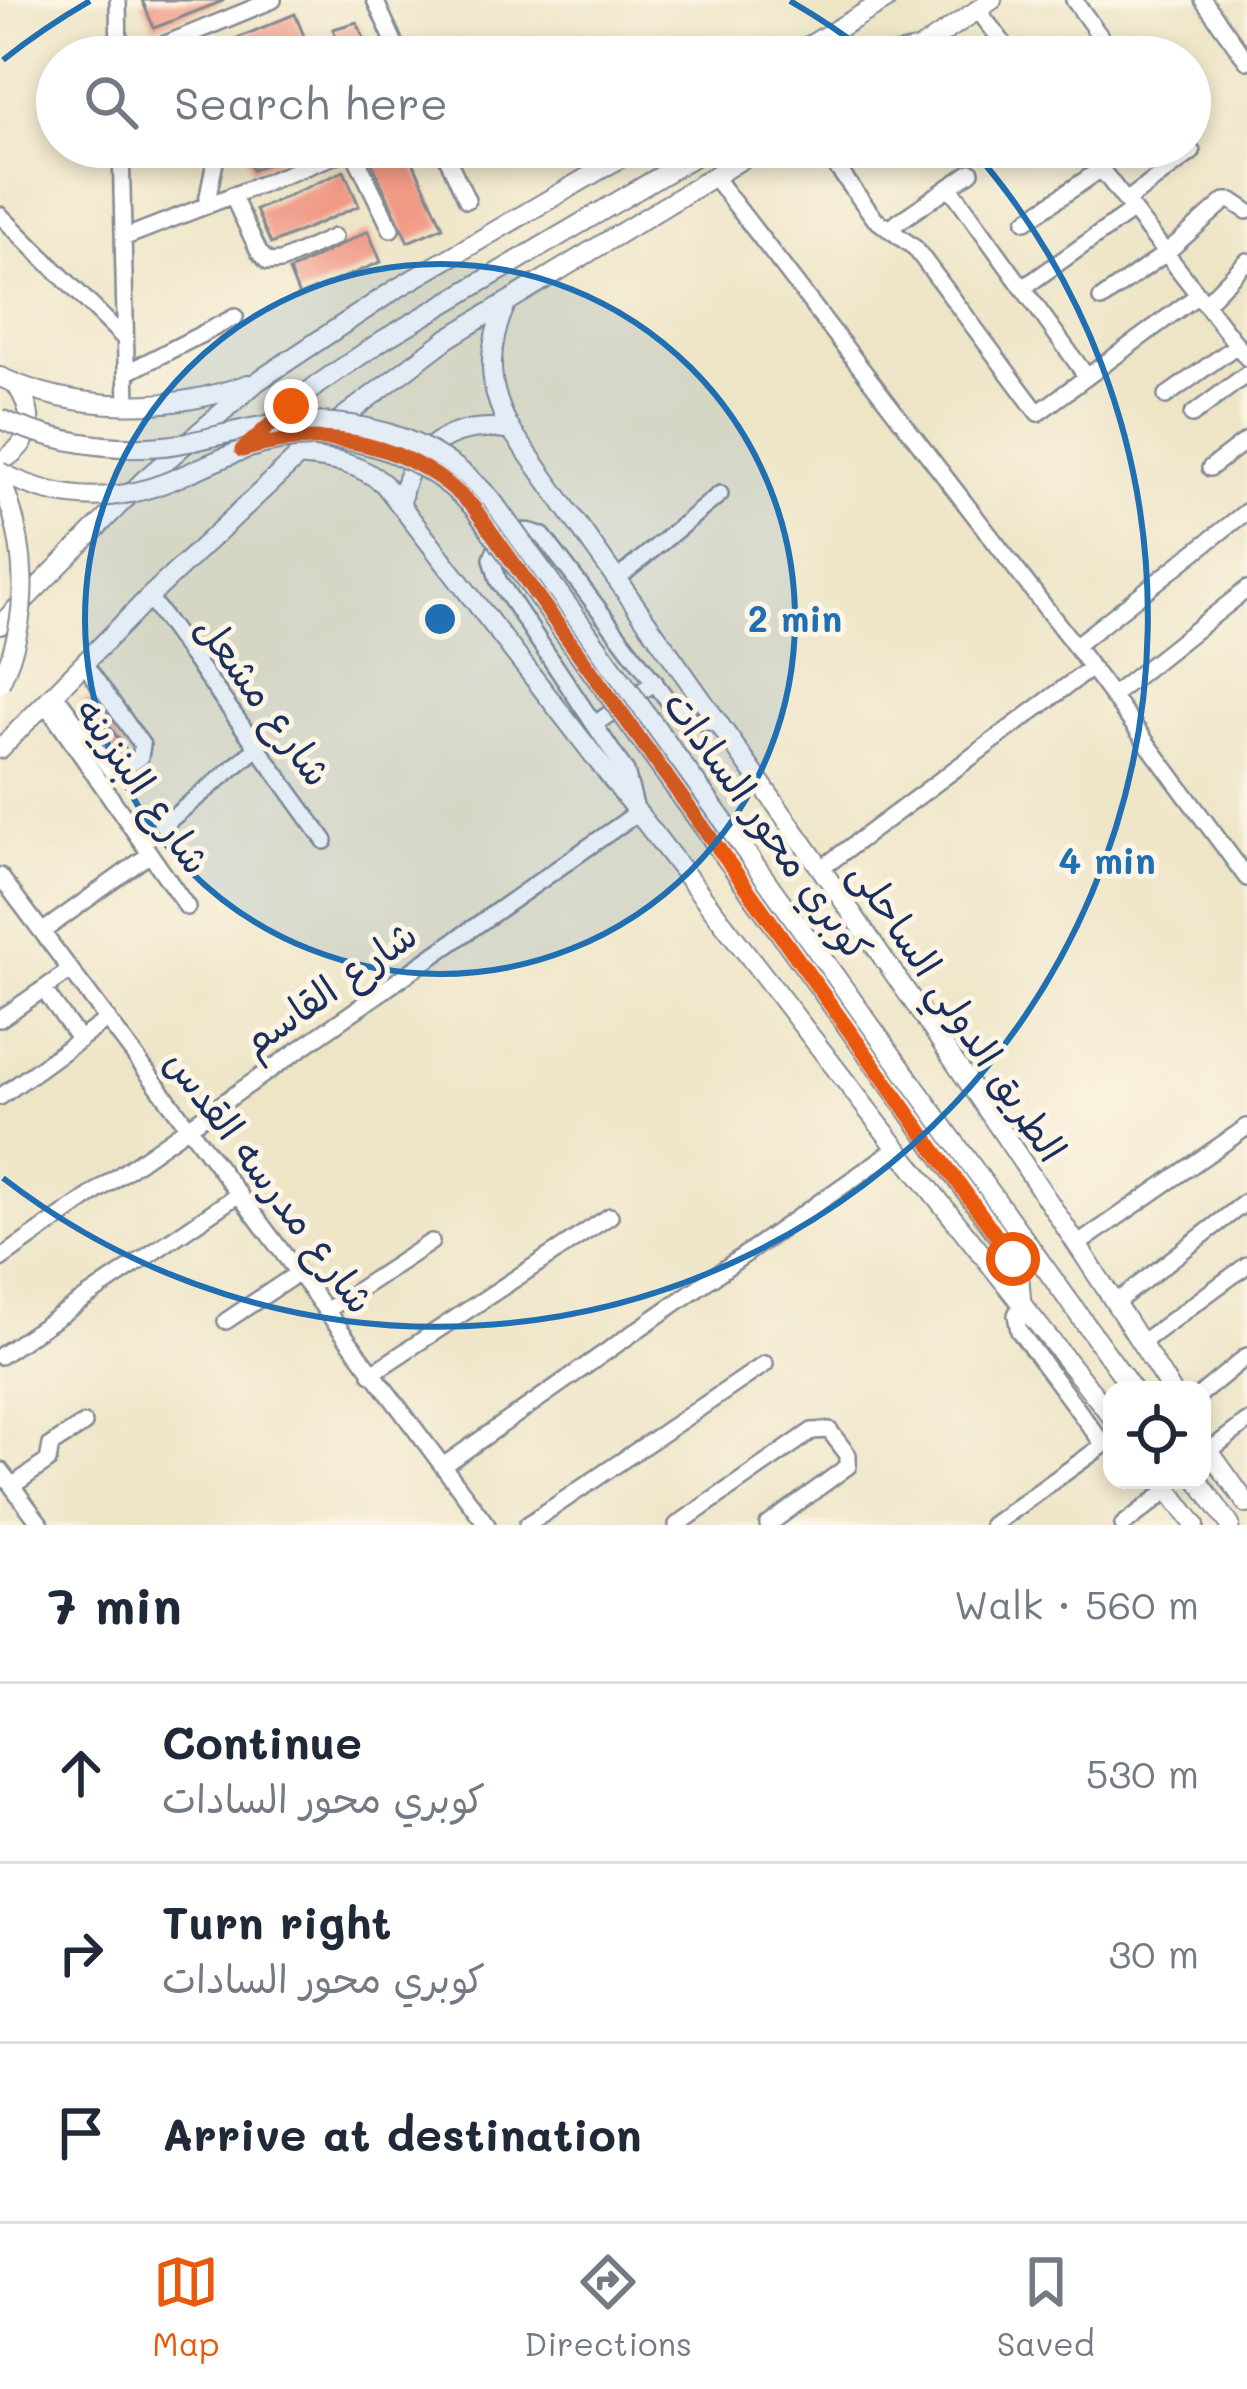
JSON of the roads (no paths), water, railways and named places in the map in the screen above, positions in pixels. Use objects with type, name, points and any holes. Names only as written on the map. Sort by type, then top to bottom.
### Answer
[{"type":"main road","points":[[825,36],[886,0]]},
{"type":"main road","points":[[939,36],[984,5]]},
{"type":"main road","points":[[0,625],[130,493],[258,380],[396,289],[603,168]]},
{"type":"main road","name":"كوبري محور السادات","points":[[242,450],[304,396],[383,340],[674,168]]},
{"type":"main road","points":[[0,749],[297,456],[392,377],[728,168]]},
{"type":"main road","name":"الطريق الدولي الساحلى","points":[[506,304],[490,358],[495,396],[511,430],[822,868],[1165,1381]]},
{"type":"main road","points":[[7,380],[70,398],[127,404],[189,400],[258,380]]},
{"type":"main road","points":[[0,462],[24,443],[32,423],[30,410],[7,380]]},
{"type":"main road","name":"كوبري محور السادات","points":[[0,419],[69,441],[137,448],[286,423],[334,422],[394,434],[464,473],[491,499],[1006,1247],[1018,1272],[1022,1300]]},
{"type":"main road","points":[[401,505],[409,472],[435,442],[472,428],[511,430]]},
{"type":"main road","name":"كوبري محور السادات","points":[[0,475],[47,491],[106,497],[159,485],[242,450],[285,440],[349,440],[404,457],[448,484],[484,522],[691,793],[1126,1381]]},
{"type":"main road","points":[[297,456],[344,460],[384,484],[897,1148],[1103,1405]]},
{"type":"main road","name":"كوبري محور السادات","points":[[0,475],[17,532],[24,595],[17,635],[0,683]]},
{"type":"main road","points":[[1211,1452],[1238,1479],[1247,1504]]},
{"type":"main road","points":[[1167,1489],[1196,1525]]},
{"type":"main road","points":[[1204,1489],[1230,1525]]},
{"type":"street","points":[[118,0],[119,36]]},
{"type":"street","points":[[185,36],[273,0]]},
{"type":"street","points":[[375,0],[391,36]]},
{"type":"street","points":[[1074,0],[1099,36]]},
{"type":"street","points":[[1203,0],[1247,61]]},
{"type":"street","points":[[984,5],[1002,36]]},
{"type":"street","points":[[121,168],[127,404]]},
{"type":"street","points":[[206,206],[214,168]]},
{"type":"street","points":[[123,238],[304,168]]},
{"type":"street","points":[[364,168],[391,229]]},
{"type":"street","points":[[452,168],[466,200]]},
{"type":"street","points":[[837,168],[874,219],[915,248],[1038,413],[1202,299],[1247,261]]},
{"type":"street","points":[[1023,288],[1173,168]]},
{"type":"street","points":[[1026,221],[1101,169],[1242,351],[1166,396]]},
{"type":"street","points":[[888,229],[971,172]]},
{"type":"street","points":[[714,177],[1244,867]]},
{"type":"street","points":[[950,187],[1087,377]]},
{"type":"street","points":[[232,196],[268,262],[334,237]]},
{"type":"street","points":[[1101,298],[1166,253],[1225,201],[1247,211]]},
{"type":"street","points":[[0,214],[125,339]]},
{"type":"street","points":[[126,373],[235,317]]},
{"type":"street","points":[[1192,415],[1247,374]]},
{"type":"street","points":[[1210,468],[1247,440]]},
{"type":"street","points":[[616,580],[720,494]]},
{"type":"street","points":[[1075,646],[1247,511]]},
{"type":"street","points":[[637,813],[630,781],[494,570],[492,559],[502,539],[521,530],[532,531],[550,544],[679,713],[702,723],[718,723]]},
{"type":"street","points":[[520,612],[572,572]]},
{"type":"street","points":[[1112,696],[1247,589]]},
{"type":"street","name":"شارع مشعل","points":[[149,597],[325,842]]},
{"type":"street","points":[[563,676],[618,634]]},
{"type":"street","points":[[50,698],[111,770],[120,771],[140,757],[142,745],[84,663]]},
{"type":"street","points":[[822,868],[1091,668]]},
{"type":"street","points":[[595,724],[655,682]]},
{"type":"street","name":"شارع البنزينه","points":[[50,698],[187,907]]},
{"type":"street","points":[[42,932],[146,848],[257,748]]},
{"type":"street","name":"شارع القاسم","points":[[0,1259],[637,813]]},
{"type":"street","name":"شارع مدرسه القدس","points":[[0,876],[487,1525]]},
{"type":"street","points":[[0,1019],[71,970]]},
{"type":"street","points":[[43,989],[80,1040]]},
{"type":"street","points":[[0,1097],[108,1019]]},
{"type":"street","points":[[1077,1244],[1247,1127]]},
{"type":"street","points":[[443,1466],[897,1148]]},
{"type":"street","points":[[0,1356],[239,1194]]},
{"type":"street","points":[[1115,1303],[1247,1201]]},
{"type":"street","points":[[371,1374],[610,1216]]},
{"type":"street","points":[[326,1312],[431,1242]]},
{"type":"street","points":[[1141,1343],[1247,1265]]},
{"type":"street","points":[[226,1321],[298,1273]]},
{"type":"street","points":[[1022,1300],[1016,1316],[1019,1331],[1103,1436]]},
{"type":"street","points":[[1211,1386],[1247,1356]]},
{"type":"street","points":[[527,1525],[765,1364]]},
{"type":"street","points":[[1211,1443],[1247,1422]]},
{"type":"street","points":[[0,1500],[48,1461],[51,1445],[84,1424]]},
{"type":"street","points":[[677,1525],[812,1431],[829,1430],[848,1455],[848,1466],[767,1525]]},
{"type":"street","points":[[992,1525],[1103,1446]]},
{"type":"street","points":[[0,1470],[41,1525]]},
{"type":"street","points":[[1123,1525],[1160,1489]]}]
